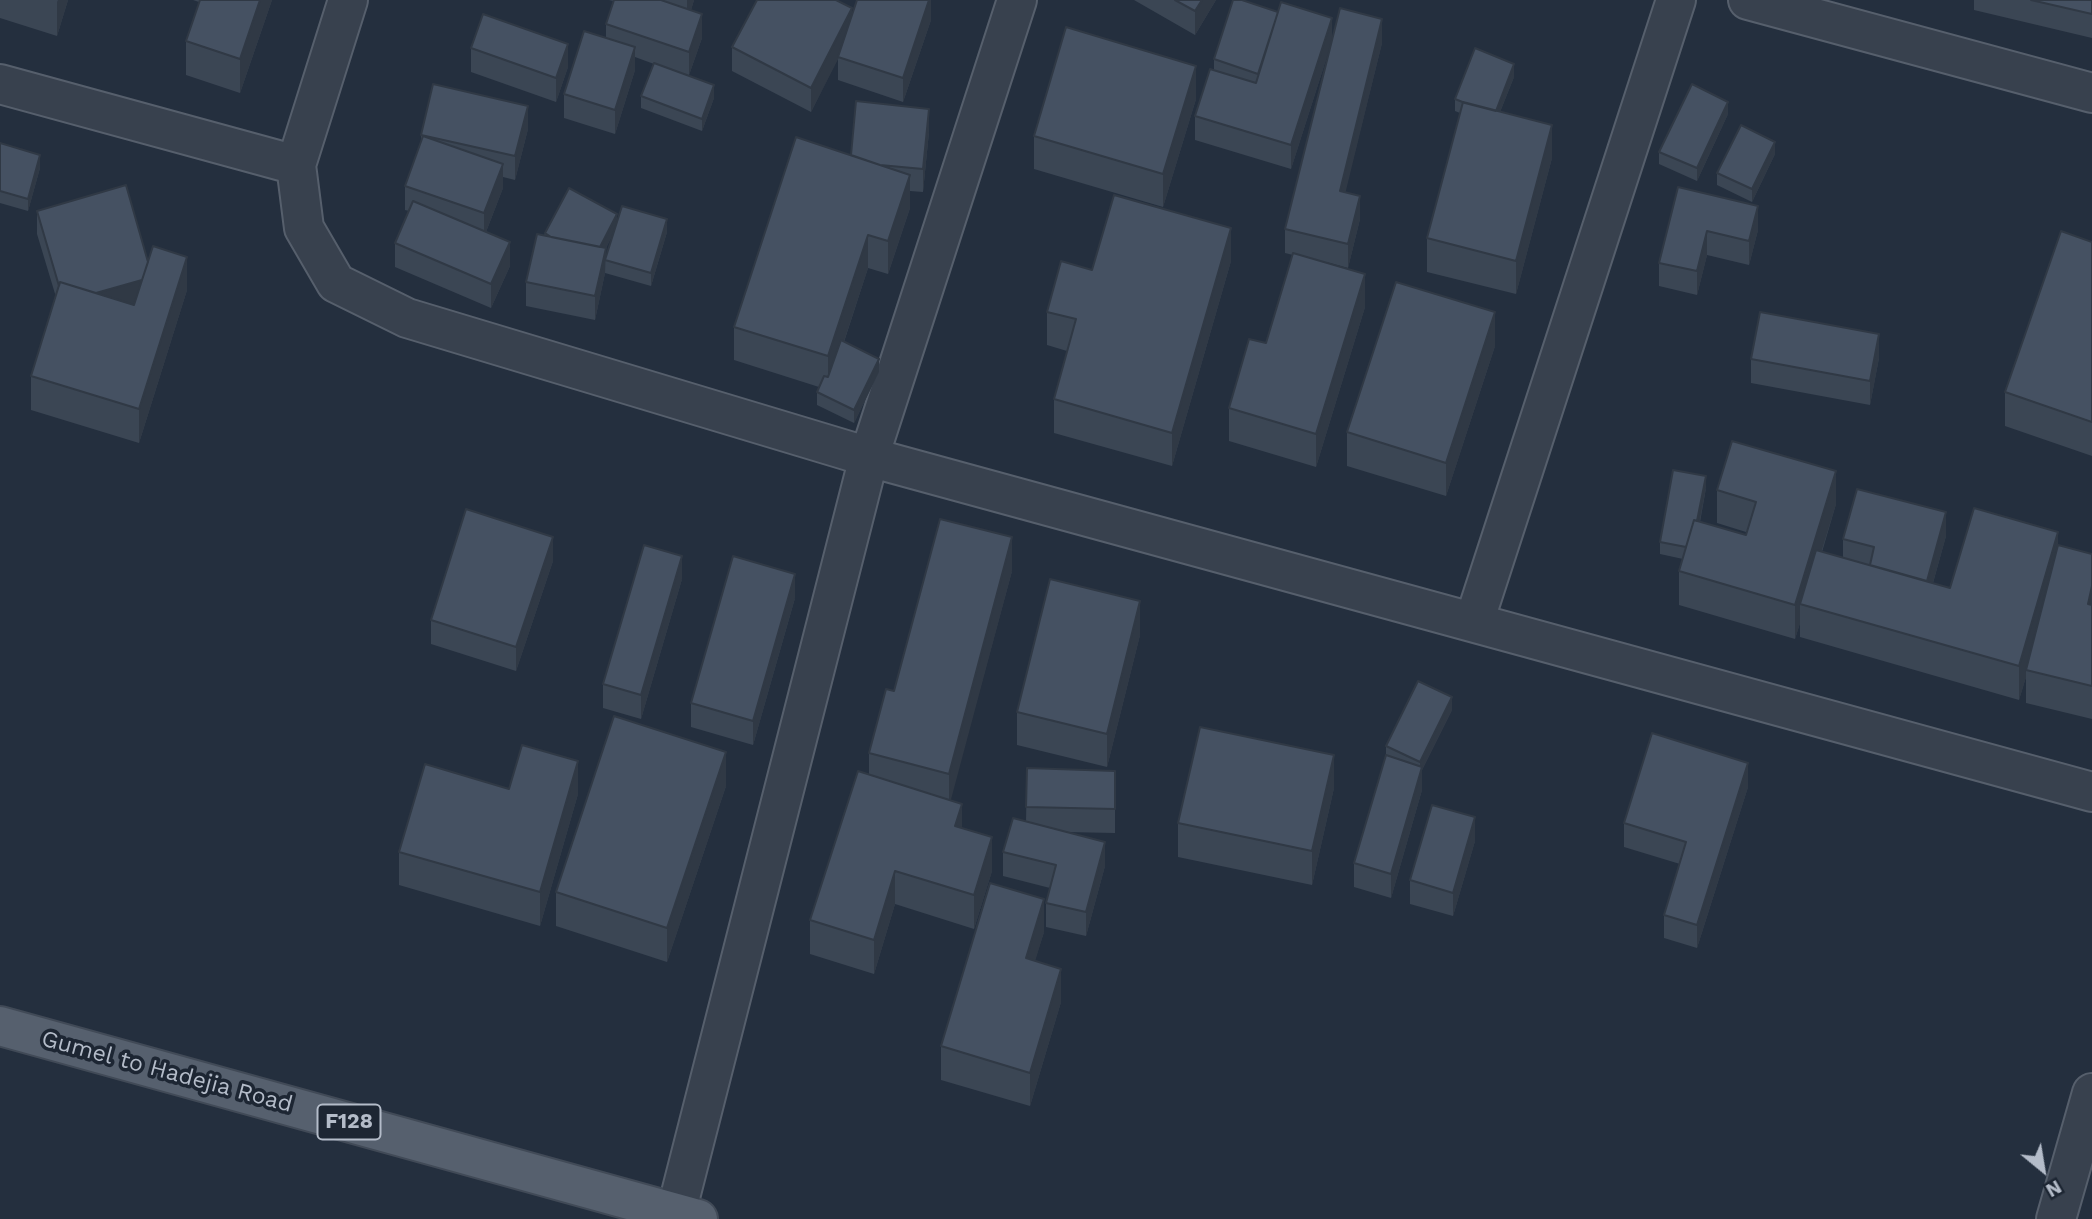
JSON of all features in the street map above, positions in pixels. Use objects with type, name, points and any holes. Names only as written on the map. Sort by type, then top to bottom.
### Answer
[{"type":"main road","name":"Gumel to Hadejia Road","points":[[0,1026],[687,1216]]},
{"type":"street","points":[[348,0],[296,165],[304,228],[336,283],[407,318],[869,457],[2092,792]]},
{"type":"street","points":[[687,1216],[869,457],[1017,0]]},
{"type":"street","points":[[1474,622],[1676,0]]},
{"type":"street","points":[[1748,0],[2092,93]]},
{"type":"street","points":[[0,84],[296,165]]},
{"type":"street","points":[[2056,1219],[2092,1093]]},
{"type":"building","points":[[200,0],[260,0],[240,59],[186,41]]},
{"type":"building","points":[[614,0],[661,0],[702,14],[689,52],[606,24]]},
{"type":"building","points":[[757,0],[836,0],[852,8],[811,88],[732,47]]},
{"type":"building","points":[[857,0],[929,0],[903,78],[838,57]]},
{"type":"building","points":[[1175,0],[1202,0],[1195,11]]},
{"type":"building","points":[[1233,0],[1242,0],[1278,12],[1258,74],[1214,59]]},
{"type":"building","points":[[2031,0],[2092,0],[2092,14]]},
{"type":"building","points":[[1281,2],[1332,18],[1291,145],[1195,116],[1210,69],[1256,83]]},
{"type":"building","points":[[1340,8],[1382,19],[1340,191],[1360,196],[1348,244],[1285,229]]},
{"type":"building","points":[[483,14],[568,44],[556,78],[471,48]]},
{"type":"building","points":[[1066,27],[1196,66],[1163,174],[1034,136]]},
{"type":"building","points":[[584,31],[635,47],[615,110],[564,94]]},
{"type":"building","points":[[1475,48],[1514,64],[1496,111],[1455,99]]},
{"type":"building","points":[[654,63],[714,85],[702,119],[641,96]]},
{"type":"building","points":[[433,84],[528,106],[515,156],[421,135]]},
{"type":"building","points":[[1692,84],[1728,102],[1697,168],[1659,152]]},
{"type":"building","points":[[856,101],[929,109],[923,169],[880,165],[851,155]]},
{"type":"building","points":[[1463,102],[1552,125],[1516,261],[1427,238]]},
{"type":"building","points":[[1741,125],[1775,142],[1752,189],[1717,173]]},
{"type":"building","points":[[423,136],[503,164],[484,213],[405,186]]},
{"type":"building","points":[[796,137],[910,175],[888,241],[868,235],[828,356],[734,327]]},
{"type":"building","points":[[0,143],[40,155],[28,199],[0,191]]},
{"type":"building","points":[[126,185],[148,262],[142,280],[96,293],[60,282],[59,286],[37,211]]},
{"type":"building","points":[[1678,187],[1758,206],[1749,241],[1707,231],[1697,271],[1659,263]]},
{"type":"building","points":[[569,188],[617,214],[600,247],[551,237],[545,233]]},
{"type":"building","points":[[1114,195],[1231,228],[1172,433],[1054,399],[1076,319],[1047,312],[1061,261],[1092,270]]},
{"type":"building","points":[[413,201],[510,242],[491,284],[395,243]]},
{"type":"building","points":[[622,206],[667,219],[651,273],[605,260]]},
{"type":"building","points":[[2061,231],[2092,242],[2092,422],[2005,392]]},
{"type":"building","points":[[537,234],[606,248],[595,296],[526,282]]},
{"type":"building","points":[[153,246],[187,257],[139,409],[31,376],[60,282],[134,305]]},
{"type":"building","points":[[1293,253],[1365,274],[1316,434],[1229,408],[1249,339],[1266,343]]},
{"type":"building","points":[[1396,282],[1495,312],[1446,463],[1347,432]]},
{"type":"building","points":[[1760,312],[1879,334],[1870,381],[1751,359]]},
{"type":"building","points":[[841,340],[879,359],[854,410],[817,392],[824,376],[828,377]]},
{"type":"building","points":[[1732,441],[1836,471],[1795,605],[1679,571],[1694,520],[1746,535],[1756,502],[1717,490]]},
{"type":"building","points":[[1673,470],[1706,476],[1697,521],[1694,520],[1686,547],[1660,542]]},
{"type":"building","points":[[1857,489],[1946,512],[1927,581],[1870,565],[1874,547],[1843,539]]},
{"type":"building","points":[[1974,508],[2058,532],[2019,666],[1800,604],[1816,550],[1950,588]]},
{"type":"building","points":[[466,509],[553,537],[516,647],[431,620]]},
{"type":"building","points":[[940,519],[1012,537],[949,774],[869,753],[886,689],[894,691]]},
{"type":"building","points":[[644,545],[682,556],[641,695],[603,684]]},
{"type":"building","points":[[2058,545],[2092,554],[2092,586],[2088,604],[2092,605],[2092,686],[2026,670]]},
{"type":"building","points":[[733,556],[795,574],[753,721],[691,703]]},
{"type":"building","points":[[1050,579],[1140,601],[1107,734],[1017,712]]},
{"type":"building","points":[[1418,681],[1452,697],[1420,762],[1386,746]]},
{"type":"building","points":[[614,716],[726,752],[667,928],[556,892]]},
{"type":"building","points":[[1200,727],[1334,755],[1312,851],[1178,823]]},
{"type":"building","points":[[1652,733],[1748,763],[1697,925],[1664,915],[1686,842],[1624,823]]},
{"type":"building","points":[[522,745],[578,761],[540,892],[399,852],[425,764],[509,789]]},
{"type":"building","points":[[1386,755],[1422,767],[1391,874],[1354,863]]},
{"type":"building","points":[[1027,768],[1115,771],[1115,809],[1026,807]]},
{"type":"building","points":[[858,771],[962,804],[955,826],[992,837],[974,895],[895,871],[874,940],[810,920]]},
{"type":"building","points":[[1432,805],[1475,817],[1453,893],[1410,880]]},
{"type":"building","points":[[1013,818],[1105,842],[1086,912],[1046,903],[1056,865],[1003,852]]},
{"type":"building","points":[[990,883],[1044,899],[1026,958],[1061,969],[1030,1073],[941,1046]]}]
